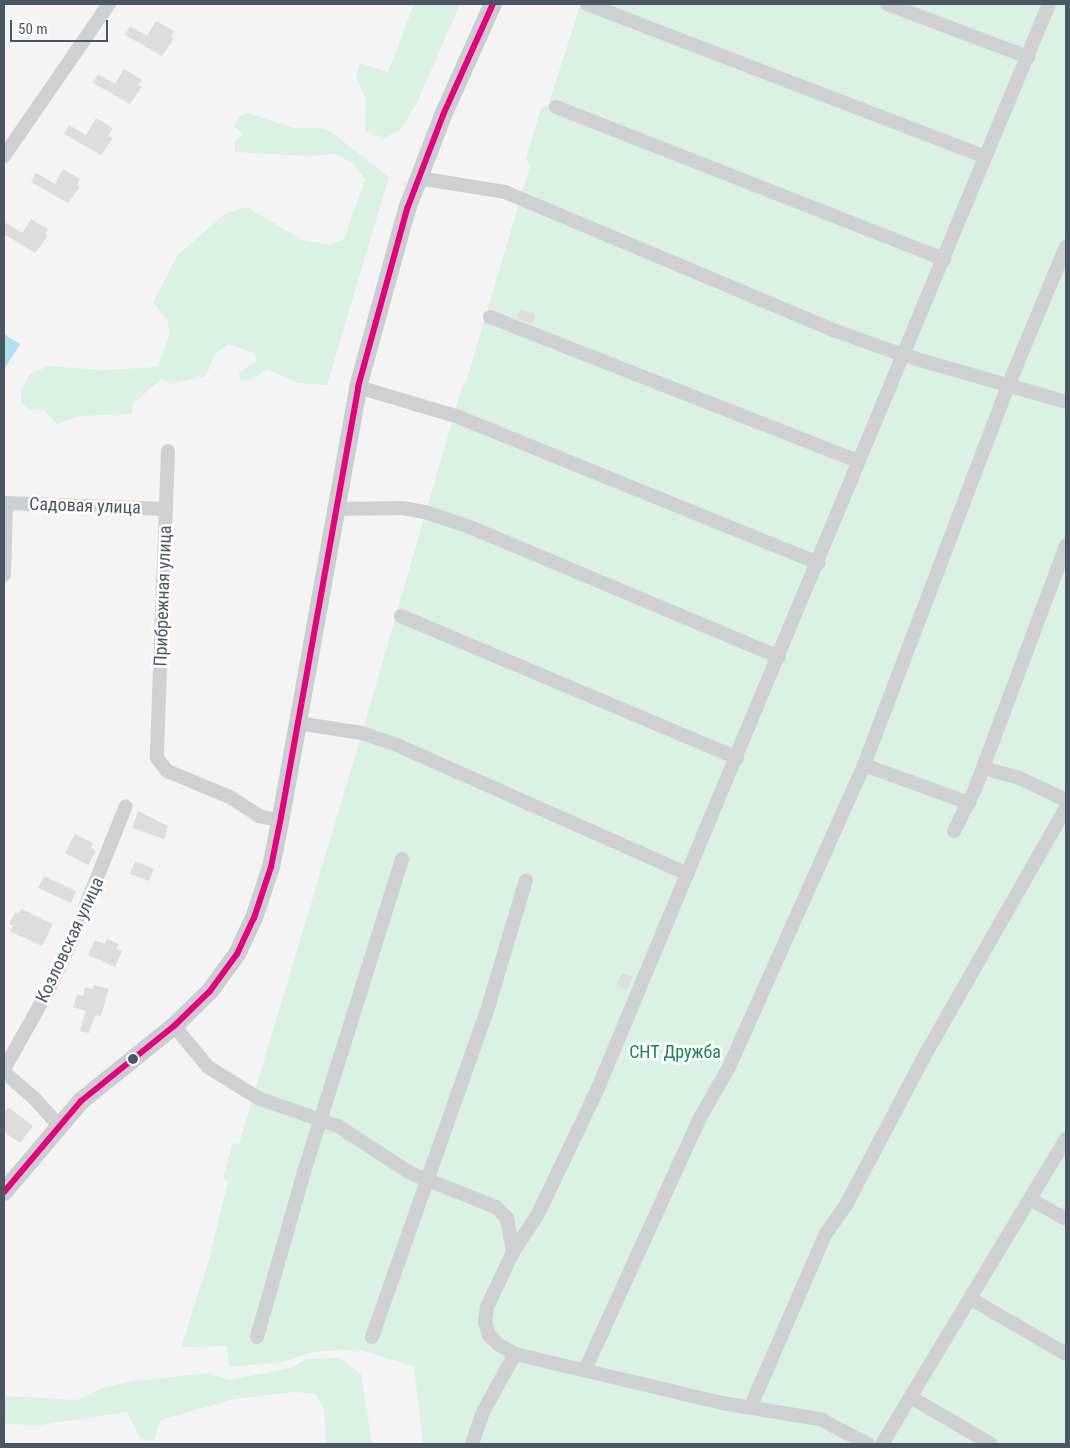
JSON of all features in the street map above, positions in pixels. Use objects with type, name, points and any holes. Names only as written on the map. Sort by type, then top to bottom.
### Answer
[{"type":"main road","points":[[4,1192],[59,1126],[102,1082],[174,1026],[225,973],[246,937],[262,896],[280,822],[334,509],[358,387],[399,234],[418,178],[493,4]]},
{"type":"street","points":[[4,156],[109,4]]},
{"type":"street","points":[[586,4],[984,156]]},
{"type":"street","points":[[887,4],[1028,57]]},
{"type":"street","points":[[868,1444],[820,1419],[751,1406],[722,1403],[515,1354],[499,1345],[489,1335],[485,1322],[487,1307],[513,1252],[538,1214],[598,1088],[780,657],[857,461],[944,259],[984,156],[1028,57],[1049,4]]},
{"type":"street","points":[[556,107],[944,259]]},
{"type":"street","points":[[418,178],[505,192],[832,330],[902,355],[1066,402]]},
{"type":"street","points":[[585,1370],[701,1116],[730,1067],[864,765],[1008,386],[1066,247]]},
{"type":"street","points":[[490,317],[857,461]]},
{"type":"street","points":[[358,387],[456,416],[818,563]]},
{"type":"street","name":"Прибрежная улица","points":[[168,451],[157,758],[167,771],[230,797],[260,816],[280,822]]},
{"type":"street","points":[[4,575],[5,503]]},
{"type":"street","name":"Садовая улица","points":[[5,503],[166,509]]},
{"type":"street","points":[[334,509],[402,508],[425,512],[470,527],[780,657]]},
{"type":"street","points":[[954,831],[969,803],[983,768],[1066,545]]},
{"type":"street","points":[[401,616],[737,758]]},
{"type":"street","points":[[297,723],[362,733],[399,746],[688,874]]},
{"type":"street","points":[[864,765],[969,803]]},
{"type":"street","points":[[983,768],[1017,777],[1066,800]]},
{"type":"street","name":"Козловская улица","points":[[59,1126],[34,1098],[4,1071],[72,940],[126,806]]},
{"type":"street","points":[[751,1406],[825,1236],[847,1203],[925,1055],[1066,808]]},
{"type":"street","points":[[257,1337],[320,1120],[402,859]]},
{"type":"street","points":[[372,1337],[490,1004],[526,880]]},
{"type":"street","points":[[174,1026],[208,1067],[258,1098],[350,1132],[385,1158],[426,1181],[496,1207],[507,1218],[513,1252]]},
{"type":"street","points":[[882,1444],[912,1398],[1066,1139]]},
{"type":"street","points":[[1030,1199],[1066,1219]]},
{"type":"street","points":[[971,1299],[1066,1354]]},
{"type":"street","points":[[472,1444],[483,1412],[515,1354]]},
{"type":"street","points":[[912,1398],[991,1444]]},
{"type":"green space","points":[[414,4],[460,4],[417,103],[400,130],[383,139],[365,131],[366,99],[356,78],[360,63],[388,72]]},
{"type":"green space","name":"СНТ Дружба","points":[[581,4],[1066,4],[1066,1444],[423,1444],[414,1366],[363,1351],[343,1350],[313,1352],[282,1362],[229,1367],[227,1346],[181,1347],[209,1260],[228,1181],[223,1178],[233,1142],[239,1144],[362,733],[462,387],[467,379],[530,166],[526,159],[541,108],[548,105]]},
{"type":"green space","points":[[247,113],[294,128],[319,128],[331,132],[389,177],[327,385],[298,383],[267,369],[253,379],[240,380],[239,373],[256,361],[255,353],[228,344],[215,354],[206,376],[173,383],[160,380],[134,403],[131,414],[80,416],[57,424],[44,410],[29,409],[21,402],[21,391],[30,374],[48,366],[103,370],[157,367],[170,334],[167,320],[153,302],[178,255],[225,214],[247,207],[303,240],[329,244],[344,240],[365,179],[351,162],[335,154],[308,156],[235,152],[235,141],[243,134],[234,126],[240,116]]},
{"type":"green space","points":[[339,1358],[361,1374],[372,1444],[326,1444],[324,1410],[316,1394],[294,1392],[235,1399],[160,1420],[154,1441],[141,1439],[127,1412],[33,1426],[4,1423],[4,1396],[77,1400],[105,1387],[133,1381],[210,1373],[229,1380],[292,1368],[306,1359]]},
{"type":"water","points":[[4,334],[20,344],[5,368],[4,368]]},
{"type":"building","points":[[156,21],[174,31],[171,37],[174,39],[162,56],[125,35],[130,26],[147,36]]},
{"type":"building","points":[[124,69],[142,80],[138,85],[142,87],[130,104],[93,83],[98,74],[115,84]]},
{"type":"building","points":[[96,118],[113,128],[108,136],[113,138],[101,155],[64,134],[69,125],[86,135]]},
{"type":"building","points":[[63,169],[80,179],[77,185],[80,187],[68,203],[31,182],[36,173],[55,184]]},
{"type":"building","points":[[31,219],[48,229],[45,235],[48,236],[35,253],[4,234],[4,222],[22,233]]},
{"type":"building","points":[[520,309],[535,314],[532,324],[517,318]]},
{"type":"building","points":[[138,811],[168,826],[164,839],[132,828]]},
{"type":"building","points":[[75,834],[93,843],[91,848],[96,851],[88,865],[65,853]]},
{"type":"building","points":[[135,861],[154,869],[149,881],[130,874]]},
{"type":"building","points":[[44,876],[76,891],[71,903],[38,888]]},
{"type":"building","points":[[21,909],[53,924],[42,946],[10,931],[13,926],[9,924],[15,912],[18,914]]},
{"type":"building","points":[[107,939],[119,944],[116,949],[122,951],[115,967],[88,955],[95,940],[105,944]]},
{"type":"building","points":[[622,973],[633,977],[627,989],[617,985]]},
{"type":"building","points":[[94,985],[109,989],[101,1016],[95,1015],[89,1033],[80,1031],[86,1011],[73,1007],[77,994],[83,996],[85,987],[92,989]]},
{"type":"building","points":[[8,1107],[33,1126],[20,1143],[4,1132],[4,1113]]},
{"type":"transit line","points":[[4,1192],[81,1101],[174,1026],[210,991],[237,954],[254,918],[271,867],[281,817],[358,387],[407,209],[443,115],[493,4]]}]
